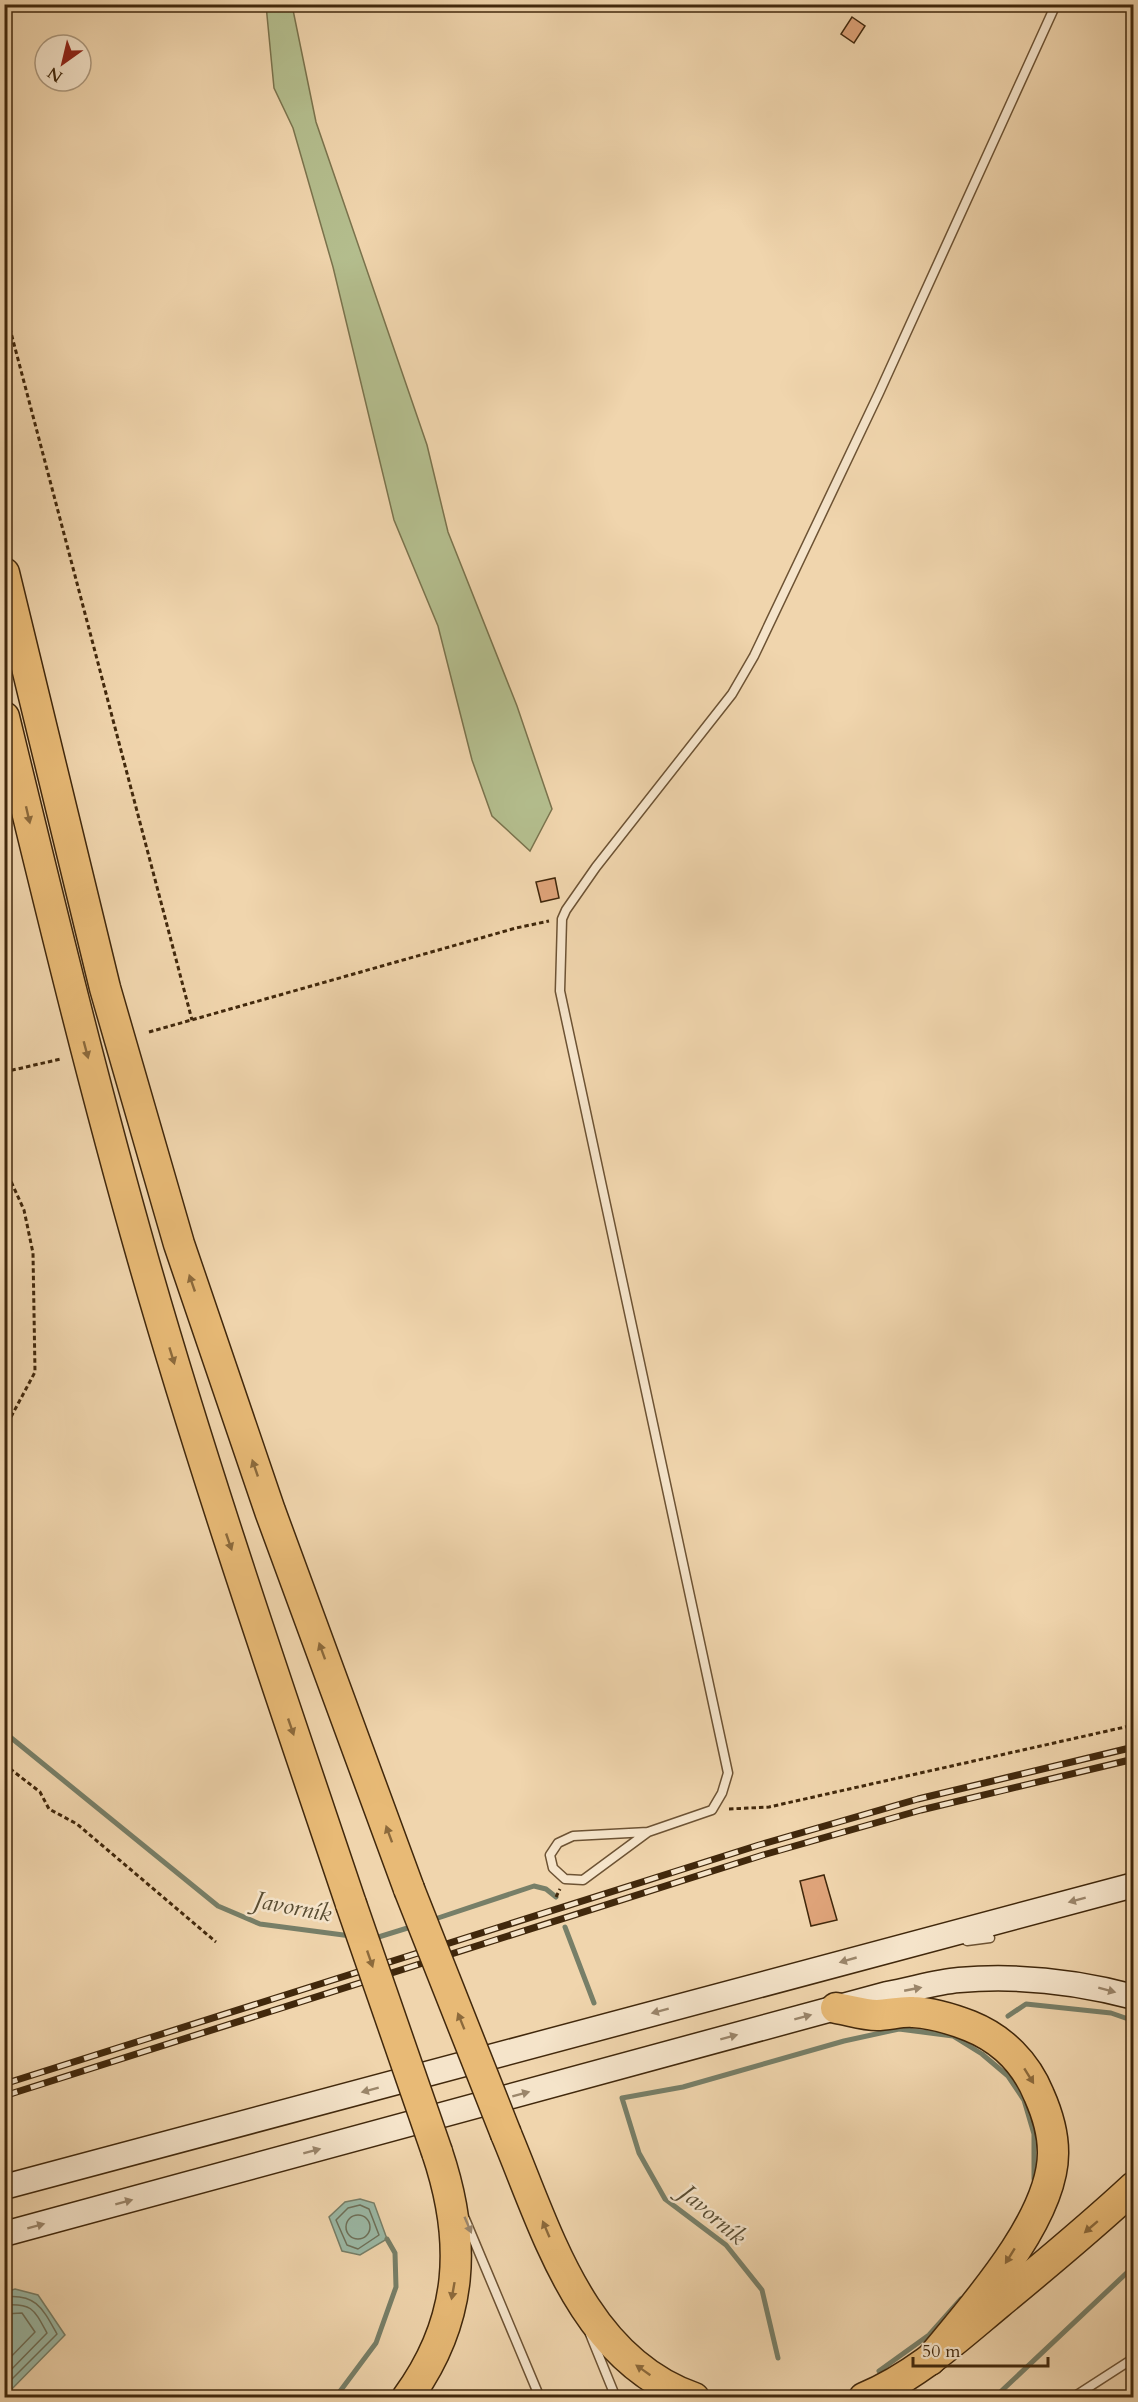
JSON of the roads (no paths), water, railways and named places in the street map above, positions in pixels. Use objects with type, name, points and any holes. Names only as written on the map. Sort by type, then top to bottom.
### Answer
[{"type":"highway","points":[[4,573],[105,988],[179,1244],[270,1511],[409,1889],[506,2134],[569,2283],[604,2334],[626,2358],[646,2373],[694,2397]]},
{"type":"highway","points":[[4,717],[71,993],[143,1259],[222,1523],[444,2172],[458,2246],[456,2270],[447,2319],[429,2364],[407,2397]]},
{"type":"highway","points":[[836,2008],[875,2015],[912,2012],[931,2015],[988,2035],[1002,2044],[1027,2072],[1048,2118],[1053,2152],[1051,2170],[1035,2214],[1005,2266],[930,2360]]},
{"type":"highway","points":[[864,2397],[901,2380],[930,2360],[1094,2225],[1134,2187]]},
{"type":"main road","points":[[4,2189],[45,2175],[1134,1885]]},
{"type":"main road","points":[[4,2234],[887,1994],[959,1980],[1030,1979],[1098,1988],[1134,1997]]},
{"type":"lane","points":[[648,1832],[583,1880],[565,1880],[553,1868],[550,1855],[558,1843],[573,1836],[648,1832],[712,1810],[722,1793],[728,1773],[560,991],[562,919],[596,867],[732,694],[754,657],[1056,4]]},
{"type":"lane","points":[[880,1951],[990,1938]]},
{"type":"lane","points":[[437,2152],[540,2397]]},
{"type":"lane","points":[[569,2283],[616,2397]]},
{"type":"lane","points":[[1072,2397],[1134,2358]]},
{"type":"water","points":[[360,2199],[374,2203],[387,2239],[360,2255],[342,2251],[329,2217],[345,2202]]},
{"type":"water","points":[[15,2289],[38,2295],[65,2335],[5,2396],[5,2292]]},
{"type":"waterway","name":"Javorník","points":[[4,1732],[218,1906],[260,1924],[351,1936]]},
{"type":"waterway","name":"Javorník","points":[[432,1920],[534,1886],[546,1889],[556,1897]]},
{"type":"waterway","name":"Javorník","points":[[372,1939],[414,1926]]},
{"type":"waterway","name":"Javorník","points":[[565,1927],[594,2003]]},
{"type":"waterway","points":[[1008,2016],[1026,2004],[1111,2013],[1134,2021]]},
{"type":"waterway","points":[[778,2358],[762,2290],[726,2245],[665,2199],[639,2153],[622,2098],[683,2087],[844,2041],[899,2029],[953,2036],[982,2054],[1008,2076],[1024,2100],[1034,2134],[1034,2179]]},
{"type":"waterway","points":[[335,2398],[376,2343],[396,2287],[395,2253],[387,2239]]},
{"type":"waterway","points":[[994,2398],[1134,2266]]},
{"type":"waterway","points":[[879,2371],[929,2335],[961,2299]]},
{"type":"railway","points":[[4,2084],[759,1845],[918,1799],[1134,1747]]},
{"type":"railway","points":[[4,2096],[763,1855],[921,1810],[1134,1759]]}]
